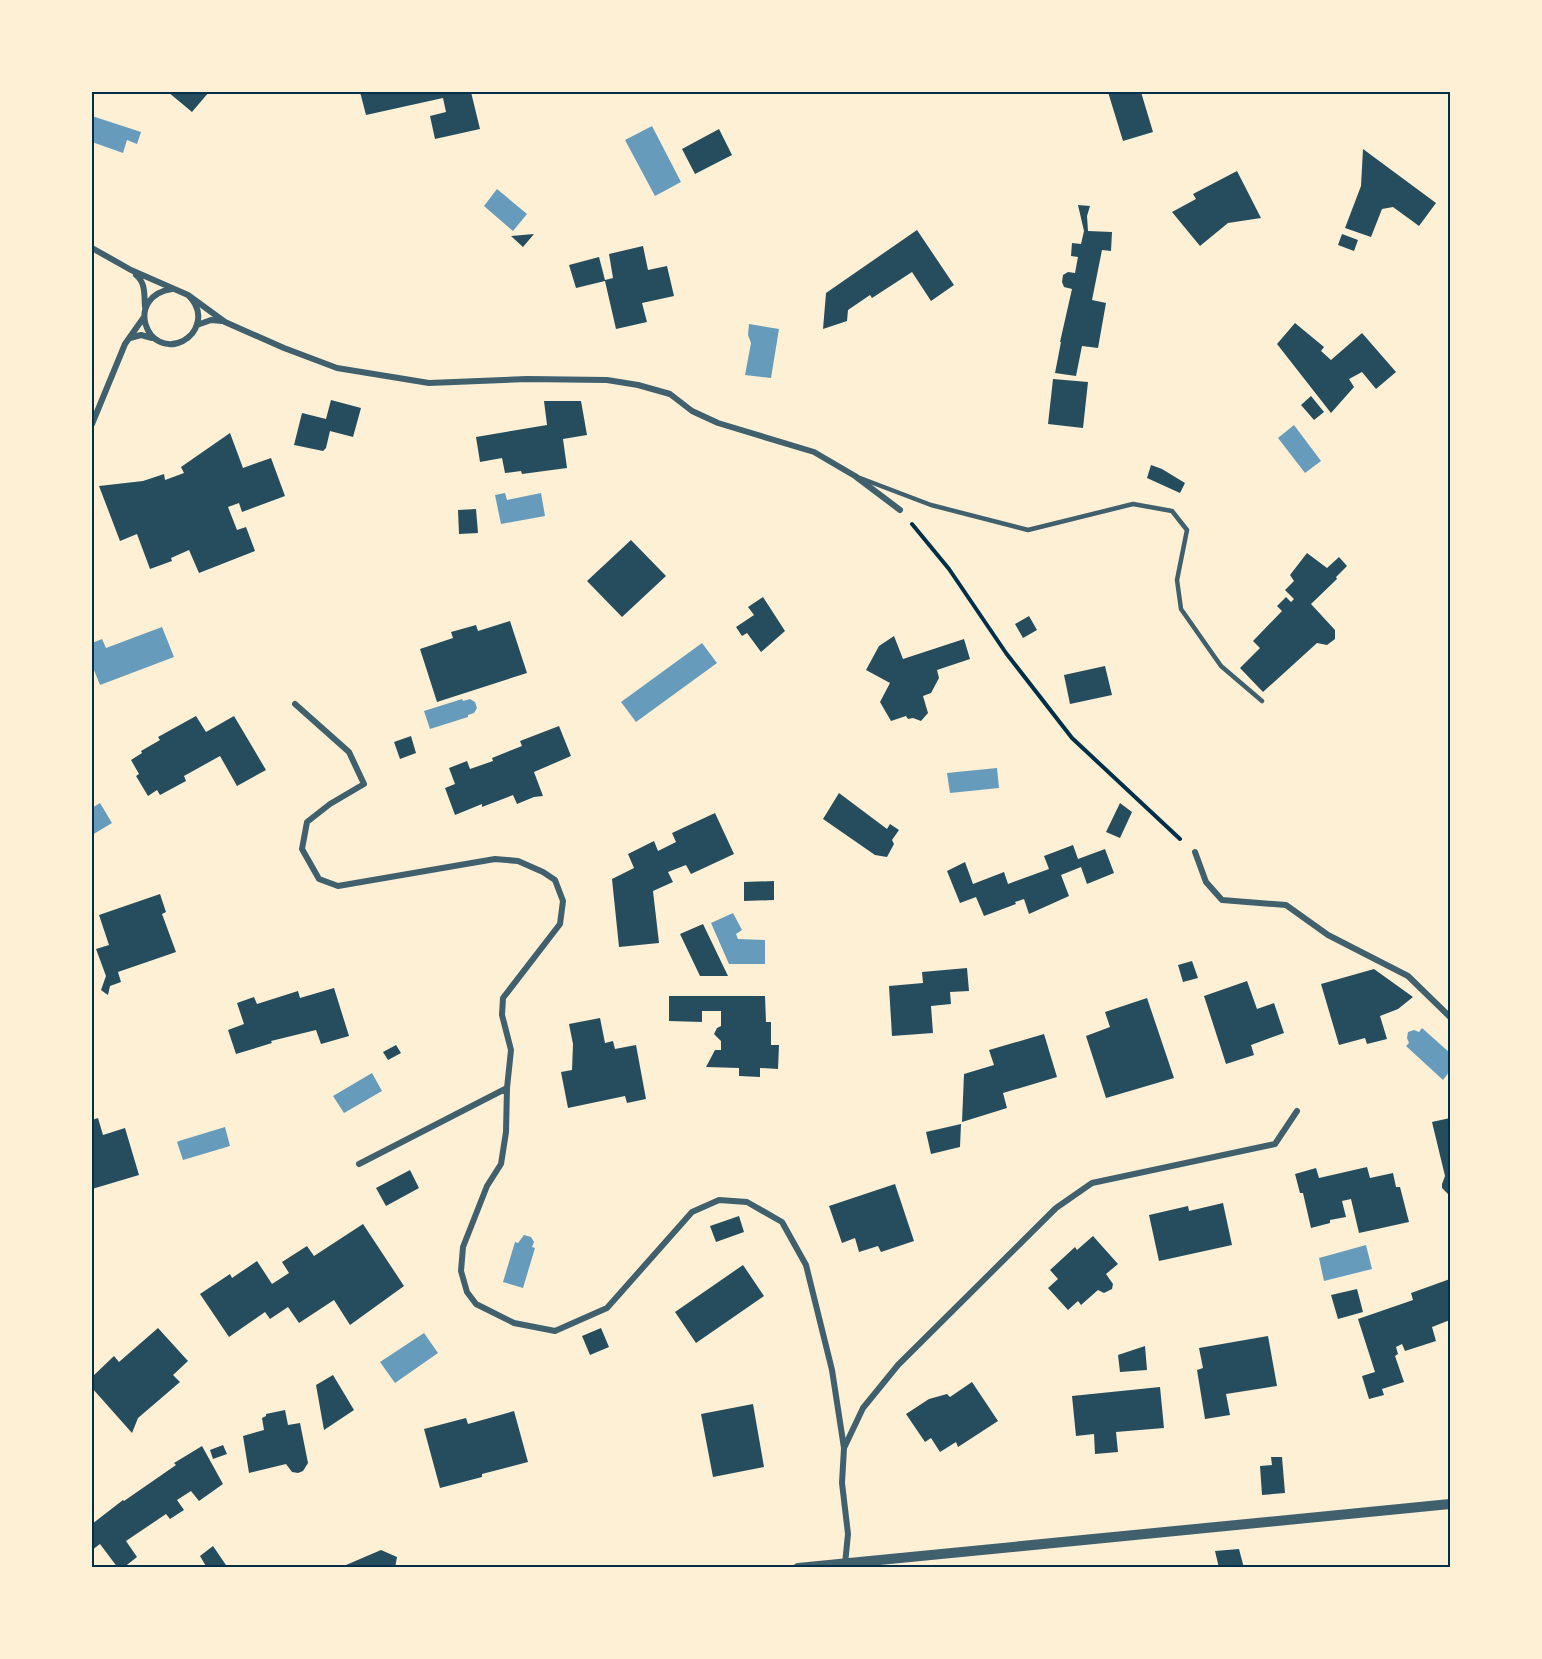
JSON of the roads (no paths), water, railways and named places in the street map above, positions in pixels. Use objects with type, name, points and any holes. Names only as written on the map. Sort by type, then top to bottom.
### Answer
[{"type":"street","points":[[92,248],[131,270],[188,295],[225,322],[337,368],[429,383],[527,379],[607,380],[638,385],[670,394],[692,411],[718,423],[814,452],[855,476],[900,510]]},
{"type":"street","points":[[131,270],[141,279],[144,288],[145,324],[154,338]]},
{"type":"street","points":[[145,308],[156,294],[172,289]]},
{"type":"street","points":[[130,338],[141,335],[171,344],[179,343],[193,333],[197,326],[198,309],[188,295]]},
{"type":"street","points":[[92,423],[125,344],[144,316]]},
{"type":"street","points":[[197,326],[211,320],[225,322]]},
{"type":"street","points":[[296,704],[349,752],[364,784],[330,804],[307,822],[302,849],[319,879],[338,886],[495,859],[518,861],[555,880],[563,901],[560,924],[503,998],[502,1015],[512,1050],[507,1088],[506,1132],[501,1164],[487,1186],[463,1247],[461,1271],[467,1292],[476,1304],[514,1323],[555,1331],[607,1308],[692,1212],[719,1200],[747,1202],[782,1222],[806,1265],[832,1370],[844,1448],[842,1483],[848,1534],[844,1565]]},
{"type":"street","points":[[1195,852],[1206,882],[1222,900],[1286,905],[1328,935],[1408,976],[1450,1017]]},
{"type":"street","points":[[359,1164],[507,1088]]},
{"type":"street","points":[[844,1448],[863,1408],[898,1365],[1056,1208],[1092,1183],[1275,1144],[1297,1111]]},
{"type":"street","points":[[798,1568],[1450,1504]]},
{"type":"lane","points":[[855,476],[931,505],[1028,530],[1133,504],[1172,511],[1187,530],[1177,580],[1181,609],[1221,666],[1262,701]]},
{"type":"water","points":[[92,116],[141,132],[137,144],[127,140],[123,153],[92,142]]},
{"type":"water","points":[[652,126],[681,182],[655,196],[625,140]]},
{"type":"water","points":[[497,189],[527,214],[513,231],[484,206]]},
{"type":"water","points":[[749,324],[779,329],[771,378],[745,375],[751,343],[748,335]]},
{"type":"water","points":[[1294,425],[1321,461],[1305,473],[1278,438]]},
{"type":"water","points":[[505,493],[507,500],[541,493],[545,516],[501,524],[495,495]]},
{"type":"water","points":[[162,627],[174,657],[100,685],[92,665],[92,643],[102,639],[106,648]]},
{"type":"water","points":[[702,643],[717,663],[636,722],[621,702]]},
{"type":"water","points":[[462,699],[475,702],[477,708],[474,713],[430,729],[424,711]]},
{"type":"water","points":[[997,768],[999,788],[950,793],[947,773]]},
{"type":"water","points":[[100,803],[112,823],[92,835],[92,808]]},
{"type":"water","points":[[733,913],[742,930],[736,934],[738,939],[765,940],[765,964],[729,964],[711,923]]},
{"type":"water","points":[[1422,1028],[1450,1053],[1450,1071],[1443,1080],[1406,1046],[1409,1043],[1408,1032],[1414,1030],[1419,1032]]},
{"type":"water","points":[[372,1073],[382,1091],[344,1113],[333,1096]]},
{"type":"water","points":[[225,1127],[230,1146],[183,1160],[177,1142]]},
{"type":"water","points":[[524,1235],[531,1237],[534,1242],[532,1247],[535,1248],[523,1288],[503,1282],[515,1242],[518,1243]]},
{"type":"water","points":[[1366,1245],[1372,1269],[1324,1281],[1319,1258]]},
{"type":"water","points":[[424,1333],[438,1353],[395,1383],[380,1362]]}]
